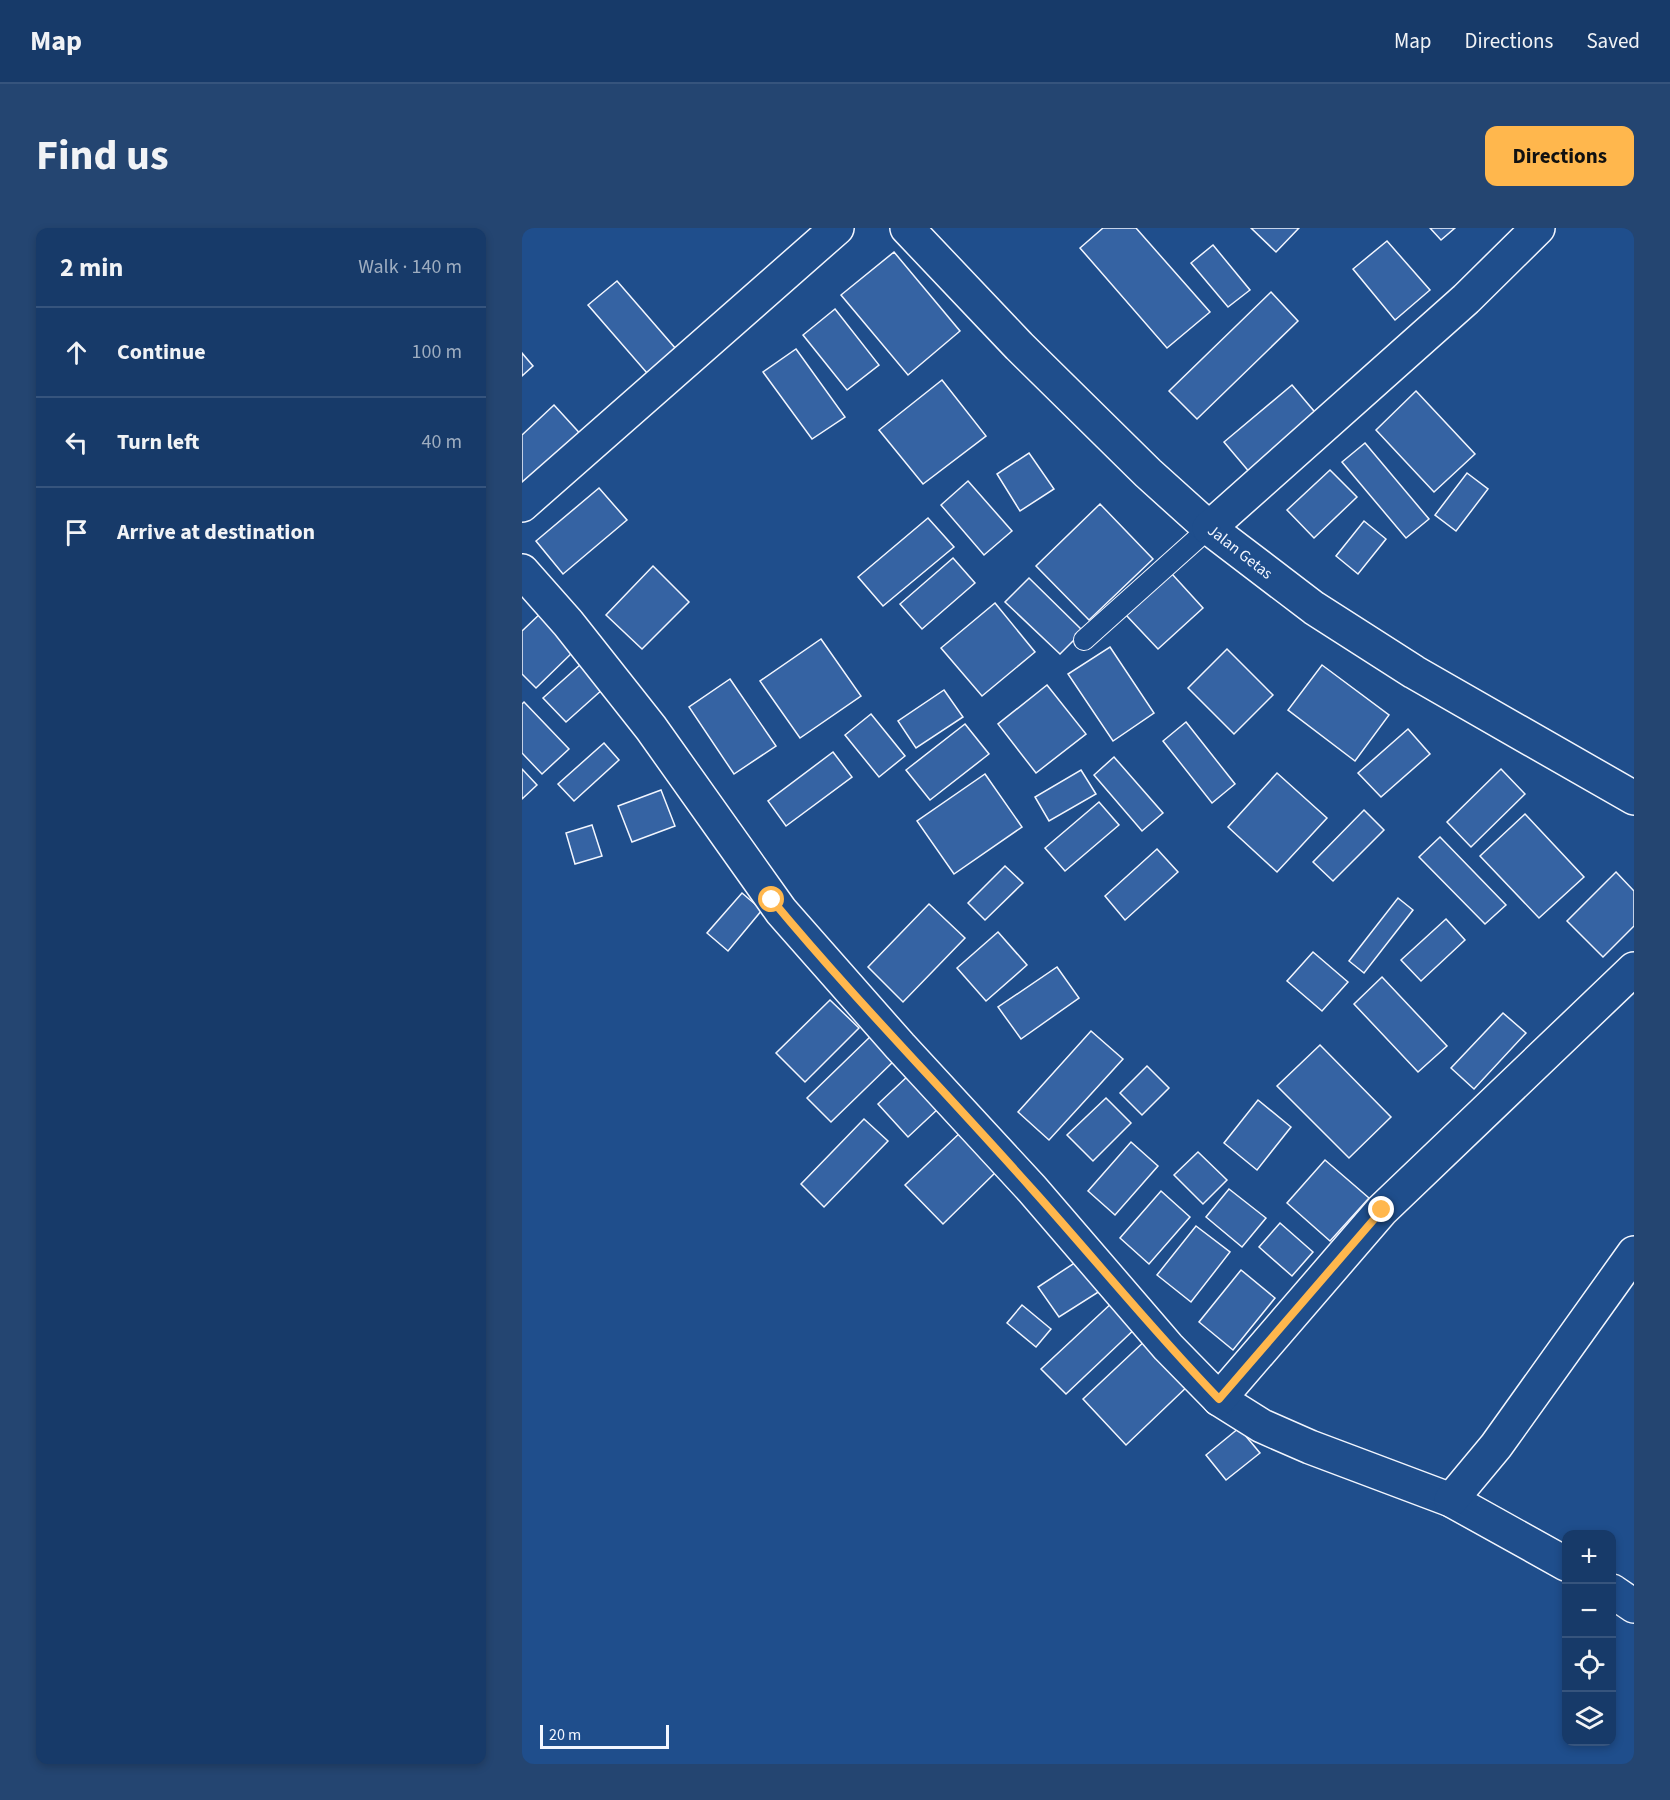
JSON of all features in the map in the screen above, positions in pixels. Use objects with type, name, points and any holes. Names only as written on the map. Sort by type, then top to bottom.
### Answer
[{"type":"street","points":[[522,505],[837,228]]},
{"type":"street","name":"Jalan Getas","points":[[907,228],[1028,354],[1148,473],[1209,528],[1314,608],[1414,672],[1634,798]]},
{"type":"street","points":[[1209,528],[1466,299],[1538,228]]},
{"type":"street","points":[[522,572],[568,623],[651,728],[781,911],[900,1046],[1032,1189],[1168,1347],[1219,1399],[1262,1426],[1310,1447],[1451,1500],[1562,1562]]},
{"type":"street","points":[[1219,1399],[1382,1210],[1634,969]]},
{"type":"street","points":[[1451,1500],[1496,1446],[1634,1253]]},
{"type":"street","points":[[1616,1594],[1634,1606]]},
{"type":"lane","points":[[1084,640],[1209,528]]},
{"type":"building","points":[[1103,228],[1136,228],[1210,312],[1167,348],[1080,248]]},
{"type":"building","points":[[1251,228],[1299,228],[1276,252]]},
{"type":"building","points":[[1430,228],[1455,228],[1441,240]]},
{"type":"building","points":[[1387,241],[1430,290],[1395,320],[1353,269]]},
{"type":"building","points":[[1213,245],[1250,290],[1228,307],[1191,263]]},
{"type":"building","points":[[894,252],[960,331],[908,375],[841,295]]},
{"type":"building","points":[[617,281],[676,349],[647,373],[588,305]]},
{"type":"building","points":[[1271,292],[1298,321],[1197,419],[1169,391]]},
{"type":"building","points":[[835,309],[879,365],[847,390],[803,335]]},
{"type":"building","points":[[796,349],[845,417],[812,439],[763,372]]},
{"type":"building","points":[[522,353],[533,366],[522,376]]},
{"type":"building","points":[[942,380],[986,436],[923,484],[879,430]]},
{"type":"building","points":[[1292,385],[1319,417],[1251,474],[1224,442]]},
{"type":"building","points":[[1416,391],[1475,454],[1434,492],[1376,430]]},
{"type":"building","points":[[554,405],[585,439],[522,498],[522,435]]},
{"type":"building","points":[[1365,443],[1429,519],[1406,538],[1342,462]]},
{"type":"building","points":[[1029,453],[1054,489],[1020,511],[997,474]]},
{"type":"building","points":[[1330,470],[1357,497],[1314,538],[1287,510]]},
{"type":"building","points":[[1467,473],[1488,489],[1456,531],[1435,515]]},
{"type":"building","points":[[968,481],[1012,531],[984,555],[941,505]]},
{"type":"building","points":[[599,488],[627,520],[563,574],[536,541]]},
{"type":"building","points":[[1100,504],[1153,559],[1089,620],[1036,566]]},
{"type":"building","points":[[928,518],[954,547],[883,606],[858,577]]},
{"type":"building","points":[[1364,521],[1386,539],[1358,574],[1336,556]]},
{"type":"building","points":[[953,558],[975,583],[922,629],[900,604]]},
{"type":"building","points":[[653,566],[689,602],[642,649],[606,615]]},
{"type":"building","points":[[1172,574],[1203,608],[1158,649],[1126,615]]},
{"type":"building","points":[[1029,578],[1083,631],[1060,654],[1005,602]]},
{"type":"building","points":[[995,603],[1035,652],[982,696],[941,648]]},
{"type":"building","points":[[542,612],[577,648],[536,688],[522,674],[522,631]]},
{"type":"building","points":[[821,639],[861,696],[800,738],[760,681]]},
{"type":"building","points":[[1110,647],[1154,713],[1113,741],[1068,674]]},
{"type":"building","points":[[1227,649],[1273,695],[1234,734],[1188,688]]},
{"type":"building","points":[[581,664],[603,689],[566,722],[543,698]]},
{"type":"building","points":[[1322,665],[1389,715],[1355,761],[1288,710]]},
{"type":"building","points":[[730,679],[776,746],[734,774],[689,707]]},
{"type":"building","points":[[1047,685],[1086,734],[1036,773],[998,724]]},
{"type":"building","points":[[944,690],[963,717],[916,748],[898,721]]},
{"type":"building","points":[[524,702],[569,749],[542,774],[522,753],[522,704]]},
{"type":"building","points":[[871,714],[905,756],[879,777],[845,735]]},
{"type":"building","points":[[1186,722],[1235,784],[1212,803],[1163,741]]},
{"type":"building","points":[[965,724],[989,754],[930,800],[906,770]]},
{"type":"building","points":[[1408,729],[1430,754],[1381,797],[1358,773]]},
{"type":"building","points":[[604,743],[619,760],[574,801],[558,784]]},
{"type":"building","points":[[833,752],[852,777],[786,826],[768,801]]},
{"type":"building","points":[[1114,757],[1163,813],[1142,831],[1094,775]]},
{"type":"building","points":[[522,769],[537,785],[522,799]]},
{"type":"building","points":[[1501,769],[1525,794],[1471,847],[1447,822]]},
{"type":"building","points":[[1081,770],[1096,794],[1049,821],[1035,797]]},
{"type":"building","points":[[1277,773],[1327,818],[1277,872],[1228,827]]},
{"type":"building","points":[[985,774],[1022,827],[954,874],[917,821]]},
{"type":"building","points":[[661,790],[675,826],[632,842],[618,806]]},
{"type":"building","points":[[1099,802],[1119,825],[1065,871],[1045,848]]},
{"type":"building","points":[[1364,810],[1384,830],[1333,881],[1313,862]]},
{"type":"building","points":[[1525,814],[1584,877],[1539,918],[1480,856]]},
{"type":"building","points":[[592,825],[602,856],[575,864],[566,833]]},
{"type":"building","points":[[1440,837],[1506,905],[1485,924],[1419,857]]},
{"type":"building","points":[[1157,849],[1178,872],[1125,920],[1105,896]]},
{"type":"building","points":[[1005,866],[1023,883],[985,920],[968,903]]},
{"type":"building","points":[[1616,872],[1634,891],[1634,926],[1603,957],[1567,921]]},
{"type":"building","points":[[742,893],[762,910],[728,951],[707,933]]},
{"type":"building","points":[[1398,898],[1413,910],[1364,973],[1349,961]]},
{"type":"building","points":[[929,904],[965,938],[903,1002],[868,967]]},
{"type":"building","points":[[1446,919],[1465,940],[1421,981],[1401,960]]},
{"type":"building","points":[[998,932],[1027,965],[986,1001],[957,968]]},
{"type":"building","points":[[1313,952],[1348,982],[1322,1011],[1287,981]]},
{"type":"building","points":[[1057,967],[1079,998],[1021,1039],[998,1007]]},
{"type":"building","points":[[1382,977],[1447,1046],[1418,1072],[1354,1004]]},
{"type":"building","points":[[830,1000],[859,1028],[805,1082],[776,1053]]},
{"type":"building","points":[[1503,1013],[1526,1033],[1474,1089],[1451,1068]]},
{"type":"building","points":[[1091,1031],[1123,1059],[1049,1140],[1018,1112]]},
{"type":"building","points":[[874,1033],[898,1057],[831,1122],[807,1098]]},
{"type":"building","points":[[1320,1045],[1391,1117],[1349,1158],[1277,1086]]},
{"type":"building","points":[[1147,1066],[1169,1088],[1142,1115],[1120,1093]]},
{"type":"building","points":[[909,1075],[939,1108],[908,1137],[878,1104]]},
{"type":"building","points":[[1106,1098],[1131,1123],[1093,1161],[1067,1135]]},
{"type":"building","points":[[1258,1100],[1291,1127],[1257,1170],[1224,1143]]},
{"type":"building","points":[[864,1119],[888,1141],[824,1207],[801,1184]]},
{"type":"building","points":[[962,1131],[999,1169],[943,1224],[905,1185]]},
{"type":"building","points":[[1131,1142],[1158,1166],[1115,1215],[1088,1191]]},
{"type":"building","points":[[1198,1152],[1227,1180],[1203,1204],[1174,1175]]},
{"type":"building","points":[[1325,1160],[1369,1198],[1330,1241],[1287,1203]]},
{"type":"building","points":[[1229,1189],[1266,1218],[1242,1247],[1206,1217]]},
{"type":"building","points":[[1161,1191],[1190,1217],[1149,1264],[1120,1238]]},
{"type":"building","points":[[1280,1223],[1313,1252],[1292,1276],[1259,1247]]},
{"type":"building","points":[[1196,1226],[1230,1252],[1191,1302],[1157,1275]]},
{"type":"building","points":[[1079,1260],[1100,1291],[1059,1317],[1038,1287]]},
{"type":"building","points":[[1241,1270],[1275,1298],[1233,1350],[1199,1322]]},
{"type":"building","points":[[1115,1300],[1139,1325],[1066,1394],[1041,1369]]},
{"type":"building","points":[[1022,1305],[1051,1329],[1036,1347],[1007,1323]]},
{"type":"building","points":[[1148,1338],[1191,1383],[1126,1445],[1083,1399]]},
{"type":"building","points":[[1239,1428],[1260,1453],[1226,1480],[1206,1455]]},
{"type":"route","points":[[772,900],[900,1046],[1032,1189],[1168,1347],[1219,1399],[1382,1210]]}]
